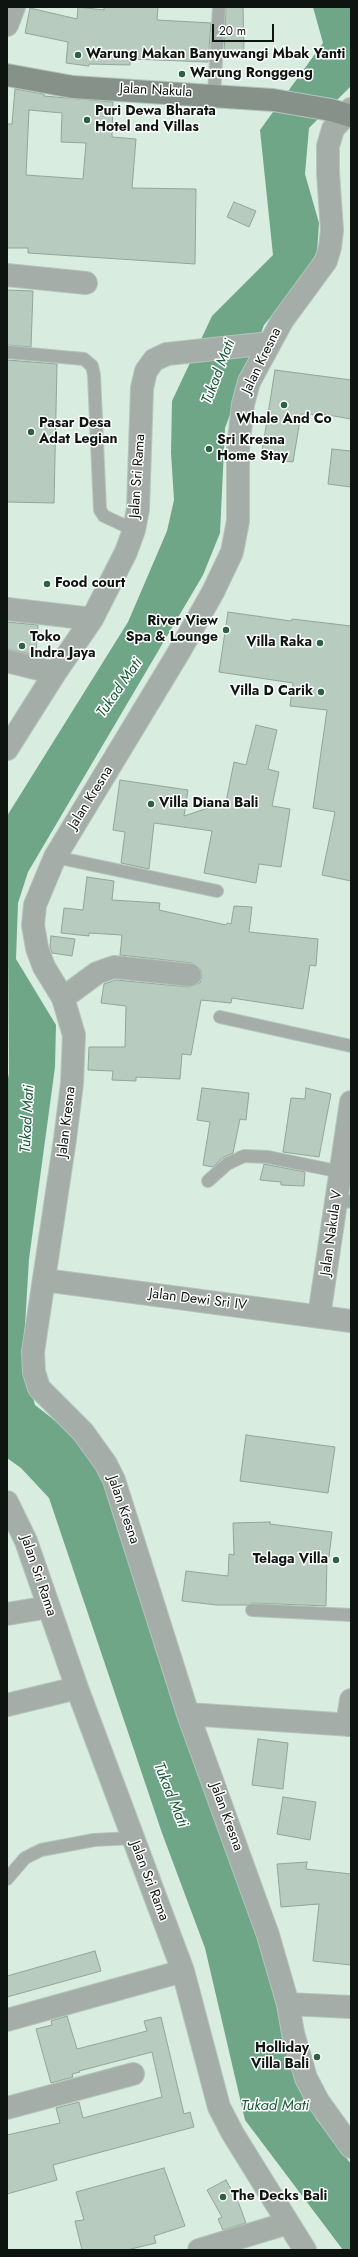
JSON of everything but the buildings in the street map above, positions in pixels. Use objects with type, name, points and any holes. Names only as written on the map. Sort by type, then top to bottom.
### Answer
[{"type":"main road","name":"Jalan Nakula","points":[[7,75],[73,87],[273,100],[344,112]]},
{"type":"street","points":[[7,25],[14,7]]},
{"type":"street","name":"Jalan Kresna","points":[[344,112],[334,129],[328,146],[328,173],[332,230],[330,247],[326,261],[264,344],[249,382],[243,404],[238,450],[238,521],[232,552],[213,592],[179,652],[55,857],[35,905],[33,925],[37,948],[44,967],[63,998],[74,1035],[72,1083],[33,1352],[34,1372],[39,1388],[83,1432],[106,1464],[114,1480],[188,1714],[268,1935],[288,2004],[293,2033],[306,2078],[318,2101],[351,2147]]},
{"type":"street","points":[[7,275],[86,283]]},
{"type":"street","name":"Jalan Sri Rama","points":[[7,749],[55,673],[92,619],[116,574],[134,530],[138,509],[142,388],[146,371],[154,360],[167,354],[264,344]]},
{"type":"street","points":[[7,609],[92,619]]},
{"type":"street","points":[[7,661],[55,673]]},
{"type":"street","points":[[63,998],[98,973],[114,967],[190,975]]},
{"type":"street","name":"Jalan Nakula V","points":[[319,1316],[344,1202],[341,1172],[351,1102]]},
{"type":"street","name":"Jalan Dewi Sri IV","points":[[44,1280],[351,1321]]},
{"type":"street","name":"Jalan Sri Rama","points":[[7,1502],[26,1541],[77,1688],[183,1971],[219,2107],[233,2134],[305,2250]]},
{"type":"street","points":[[7,1614],[49,1607]]},
{"type":"street","points":[[7,1705],[77,1688]]},
{"type":"street","points":[[188,1714],[349,1725],[351,1700]]},
{"type":"street","points":[[7,2020],[183,1971]]},
{"type":"street","points":[[288,2004],[351,2007]]},
{"type":"street","points":[[7,2108],[133,2074]]},
{"type":"street","points":[[200,2250],[288,2223]]},
{"type":"lane","points":[[214,95],[219,7]]},
{"type":"lane","points":[[7,352],[84,359],[92,366],[94,375],[100,510],[104,516],[134,530]]},
{"type":"lane","points":[[55,857],[217,891]]},
{"type":"lane","points":[[220,1017],[351,1046]]},
{"type":"lane","points":[[208,1181],[227,1164],[244,1156],[268,1157],[341,1172]]},
{"type":"lane","points":[[252,1610],[351,1615]]},
{"type":"lane","points":[[7,1879],[25,1858],[41,1850],[94,1840],[133,1838]]},
{"type":"water","name":"Tukad Mati","points":[[313,7],[351,7],[351,86],[309,128],[305,174],[319,223],[317,252],[302,279],[264,325],[225,428],[220,533],[203,575],[28,872],[18,903],[16,959],[56,1025],[55,1067],[29,1259],[23,1359],[35,1405],[72,1434],[99,1463],[257,1914],[293,2064],[316,2119],[351,2164],[351,2250],[343,2250],[245,2120],[205,1948],[162,1833],[49,1498],[21,1468],[7,1458],[7,1084],[9,1073],[7,816],[128,622],[167,531],[174,500],[171,453],[172,401],[212,316],[273,255],[260,130],[323,43]]},
{"type":"place","name":"Warung Makan Banyuwangi Mbak Yanti","points":[[78,55]]},
{"type":"place","name":"Warung Ronggeng","points":[[182,74]]},
{"type":"place","name":"Puri Dewa Bharata Hotel and Villas","points":[[87,120]]},
{"type":"place","name":"Whale And Co","points":[[284,405]]},
{"type":"place","name":"Pasar Desa Adat Legian","points":[[31,432]]},
{"type":"place","name":"Sri Kresna Home Stay","points":[[209,449]]},
{"type":"place","name":"Food court","points":[[47,584]]},
{"type":"place","name":"River View Spa & Lounge","points":[[226,630]]},
{"type":"place","name":"Villa Raka","points":[[320,643]]},
{"type":"place","name":"Toko Indra Jaya","points":[[22,646]]},
{"type":"place","name":"Villa D Carik","points":[[321,692]]},
{"type":"place","name":"Villa Diana Bali","points":[[151,804]]},
{"type":"place","name":"Telaga Villa","points":[[336,1560]]},
{"type":"place","name":"Holliday Villa Bali","points":[[317,2057]]},
{"type":"place","name":"The Decks Bali","points":[[223,2197]]}]
